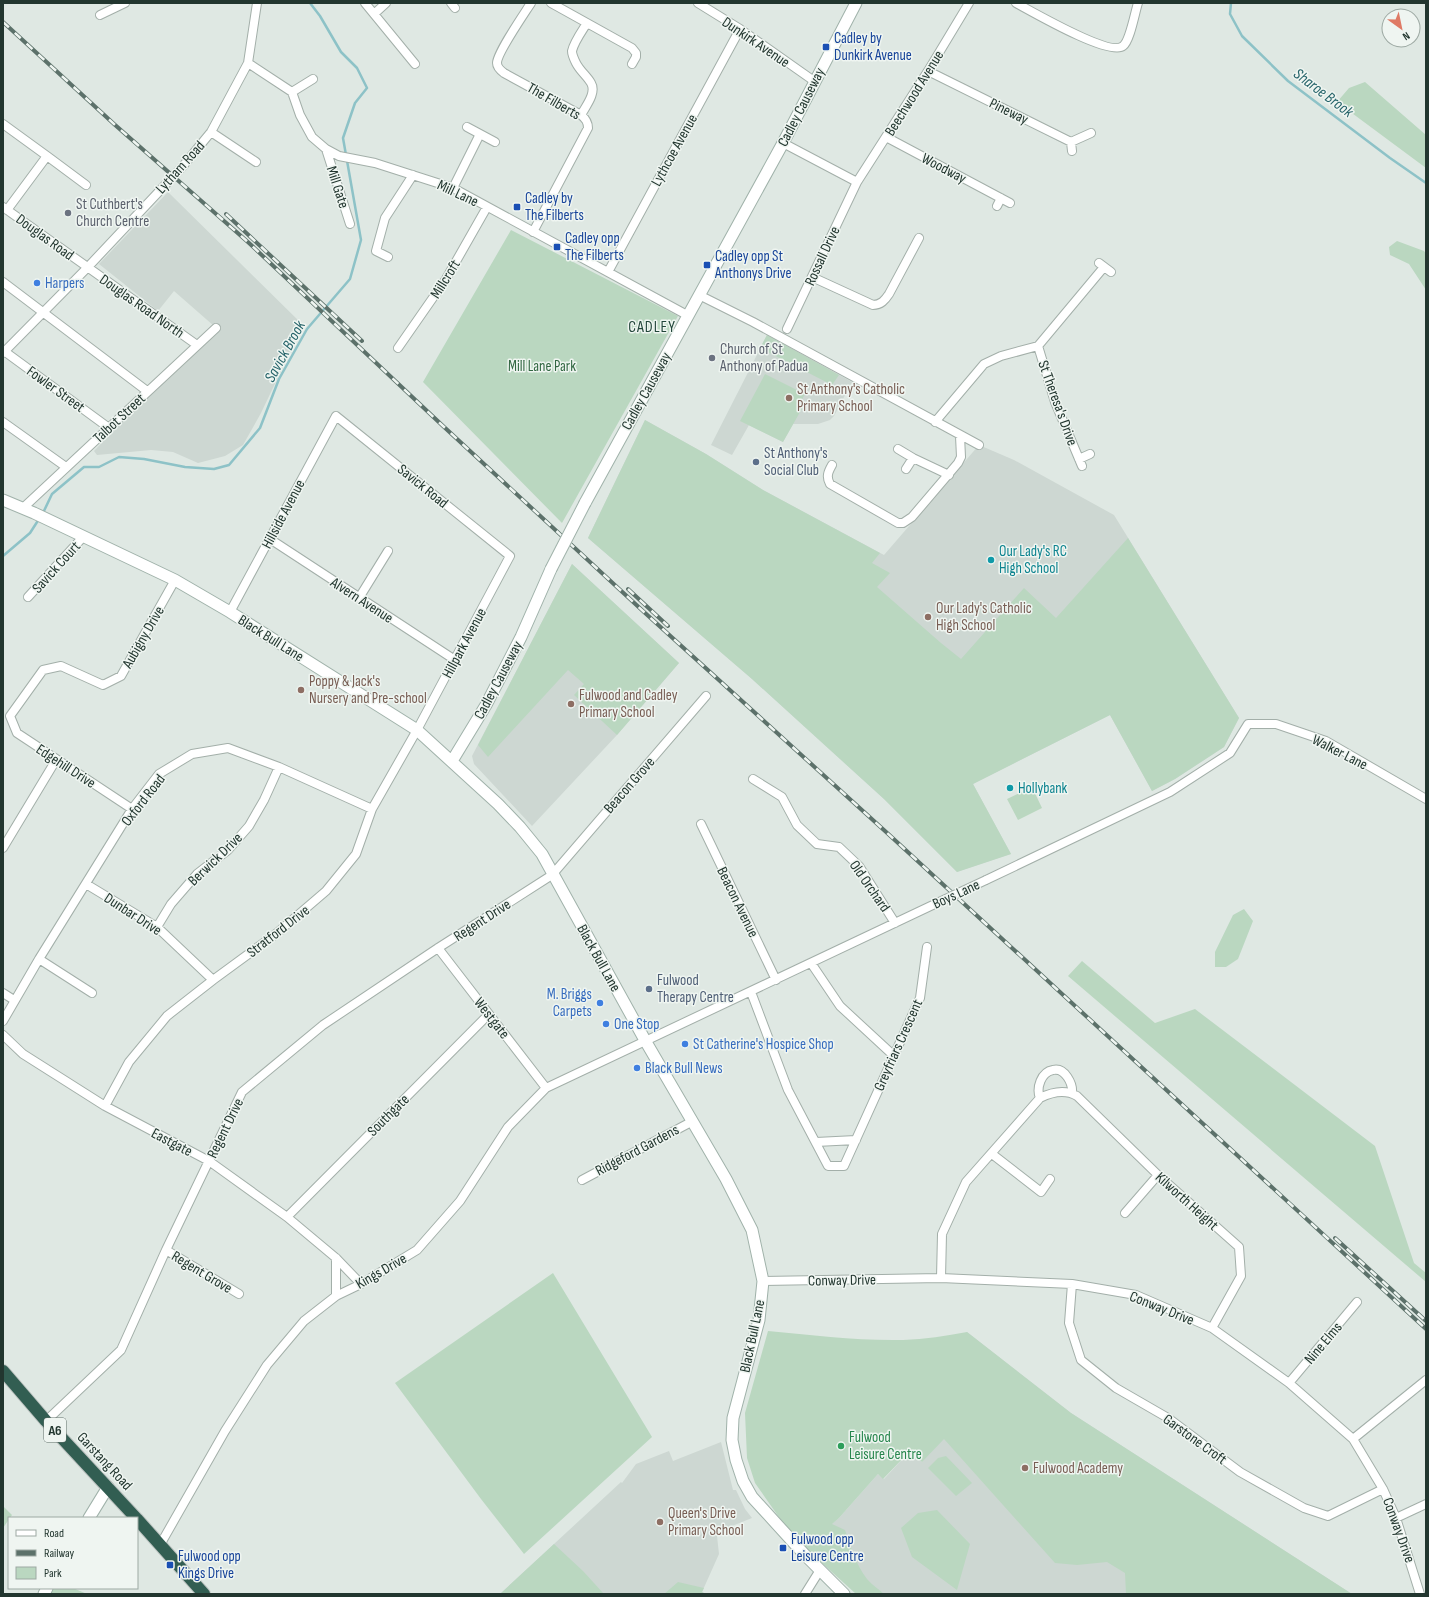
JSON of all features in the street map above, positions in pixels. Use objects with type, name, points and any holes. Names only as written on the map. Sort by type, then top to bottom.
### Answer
[{"type":"highway","name":"Garstang Road","points":[[3,1371],[46,1421],[134,1517]]},
{"type":"highway","name":"Garstang Road","points":[[138,1521],[204,1594]]},
{"type":"street","points":[[100,15],[125,3]]},
{"type":"street","name":"Lytham Road","points":[[6,350],[87,268],[184,166],[210,132],[248,63],[257,3]]},
{"type":"street","points":[[365,3],[415,64]]},
{"type":"street","points":[[374,14],[386,3]]},
{"type":"street","name":"The Filberts","points":[[531,3],[502,50],[498,60],[498,68],[504,73],[581,115],[586,119],[588,128],[533,232]]},
{"type":"street","points":[[551,3],[632,48],[636,53],[636,57],[632,64]]},
{"type":"street","name":"Dunkirk Avenue","points":[[698,3],[740,29],[814,81]]},
{"type":"street","name":"Cadley Causeway","points":[[452,761],[486,705],[521,637],[551,569],[585,503],[687,315],[783,143],[856,3]]},
{"type":"street","name":"Beechwood Avenue","points":[[857,182],[928,71],[969,3]]},
{"type":"street","points":[[1016,3],[1088,40],[1118,48],[1123,46],[1127,40],[1138,3]]},
{"type":"street","points":[[581,115],[591,98],[592,84],[579,69],[572,52],[586,23]]},
{"type":"street","name":"Lythcoe Avenue","points":[[608,272],[740,29]]},
{"type":"street","points":[[248,63],[292,92],[313,78]]},
{"type":"street","name":"Pineway","points":[[928,71],[1071,142]]},
{"type":"street","name":"Mill Lane","points":[[292,92],[300,115],[312,137],[326,150],[339,156],[352,157],[375,163],[453,188],[687,315]]},
{"type":"street","points":[[3,124],[86,184]]},
{"type":"street","points":[[467,127],[496,142]]},
{"type":"street","points":[[210,132],[256,162]]},
{"type":"street","points":[[1072,151],[1071,142],[1091,133]]},
{"type":"street","points":[[453,188],[480,134]]},
{"type":"street","name":"Woodway","points":[[886,137],[1010,202]]},
{"type":"street","points":[[783,143],[857,182]]},
{"type":"street","name":"Mill Gate","points":[[326,150],[350,224]]},
{"type":"street","points":[[5,208],[47,156]]},
{"type":"street","points":[[388,257],[376,251],[385,218],[413,175]]},
{"type":"street","name":"Rossall Drive","points":[[787,329],[857,182]]},
{"type":"street","points":[[997,206],[1001,198]]},
{"type":"street","name":"Millcroft","points":[[398,348],[446,279],[487,207]]},
{"type":"street","name":"Douglas Road","points":[[5,208],[87,268]]},
{"type":"street","points":[[812,276],[873,305],[877,305],[883,302],[889,294],[919,238]]},
{"type":"street","points":[[935,422],[984,364],[1001,356],[1038,346],[1102,265],[1111,272]]},
{"type":"street","name":"Douglas Road North","points":[[87,268],[197,345]]},
{"type":"street","points":[[3,282],[147,391]]},
{"type":"street","points":[[699,295],[753,322],[979,445]]},
{"type":"street","name":"Talbot Street","points":[[23,508],[216,328]]},
{"type":"street","name":"Fowler Street","points":[[3,340],[6,350],[109,428]]},
{"type":"street","name":"St Theresa's Drive","points":[[1038,346],[1055,402],[1081,462],[1090,454]]},
{"type":"street","name":"Hillside Avenue","points":[[230,612],[336,416]]},
{"type":"street","name":"Savick Road","points":[[336,416],[510,556]]},
{"type":"street","points":[[3,422],[66,467]]},
{"type":"street","points":[[832,465],[828,472],[830,484],[898,523],[903,523],[912,517],[949,474],[961,457],[960,436]]},
{"type":"street","points":[[898,449],[913,458],[949,474]]},
{"type":"street","points":[[906,468],[913,458]]},
{"type":"street","points":[[3,500],[23,508]]},
{"type":"street","name":"Black Bull Lane","points":[[23,508],[175,580],[230,612],[417,730],[452,761],[520,827],[542,854],[552,875],[646,1042],[726,1179],[752,1230],[763,1281],[759,1320],[733,1418],[732,1440],[736,1460],[743,1481],[752,1497],[844,1594]]},
{"type":"street","name":"Savick Court","points":[[28,597],[83,537]]},
{"type":"street","name":"Alvern Avenue","points":[[270,539],[455,660]]},
{"type":"street","points":[[360,598],[388,550]]},
{"type":"street","name":"Hillpark Avenue","points":[[417,730],[510,556]]},
{"type":"street","name":"Aubigny Drive","points":[[10,716],[43,670],[61,666],[103,685],[120,676],[175,580]]},
{"type":"street","name":"Beacon Grove","points":[[552,875],[706,696]]},
{"type":"street","name":"Edgehill Drive","points":[[10,716],[17,733],[132,809]]},
{"type":"street","name":"Walker Lane","points":[[1248,724],[1276,724],[1326,741],[1426,799]]},
{"type":"street","name":"Boys Lane","points":[[646,1042],[1170,792],[1230,753],[1248,724]]},
{"type":"street","name":"Stratford Drive","points":[[105,1106],[129,1062],[167,1016],[277,933],[326,891],[356,854],[372,809],[417,730]]},
{"type":"street","name":"Oxford Road","points":[[3,1020],[132,809],[159,774],[192,754],[228,748],[279,768],[372,809]]},
{"type":"street","points":[[3,848],[56,760]]},
{"type":"street","name":"Berwick Drive","points":[[157,927],[171,904],[197,874],[228,850],[249,826],[264,800],[279,768]]},
{"type":"street","name":"Old Orchard","points":[[753,779],[782,797],[797,825],[817,844],[839,847],[859,866],[895,923]]},
{"type":"street","name":"Beacon Avenue","points":[[701,824],[776,980]]},
{"type":"street","name":"Regent Drive","points":[[46,1421],[121,1350],[166,1250],[242,1092],[323,1024],[552,875]]},
{"type":"street","name":"Dunbar Drive","points":[[86,884],[157,927],[213,980]]},
{"type":"street","name":"Greyfriars Crescent","points":[[751,992],[788,1090],[828,1166],[844,1166],[920,998],[927,947]]},
{"type":"street","name":"Westgate","points":[[438,948],[546,1088]]},
{"type":"street","points":[[39,959],[92,993]]},
{"type":"street","points":[[811,963],[840,1006],[893,1055]]},
{"type":"street","points":[[3,992],[14,1000]]},
{"type":"street","name":"Southgate","points":[[287,1217],[489,1014]]},
{"type":"street","name":"Eastgate","points":[[3,1036],[23,1054],[105,1106],[209,1161],[287,1217],[336,1258],[361,1284]]},
{"type":"street","name":"Kings Drive","points":[[160,1545],[225,1431],[267,1365],[304,1321],[336,1296],[361,1284],[417,1250],[460,1201],[508,1127],[546,1088],[646,1042]]},
{"type":"street","name":"Kilworth Height","points":[[1040,1098],[1038,1089],[1040,1081],[1049,1071],[1060,1071],[1070,1080],[1072,1085],[1072,1093],[1077,1096],[1158,1175],[1238,1247],[1241,1276],[1212,1328]]},
{"type":"street","points":[[941,1278],[942,1234],[966,1182],[1040,1098],[1055,1092],[1072,1093]]},
{"type":"street","name":"Ridgeford Gardens","points":[[582,1180],[693,1121]]},
{"type":"street","points":[[816,1142],[856,1140]]},
{"type":"street","points":[[992,1154],[1042,1192],[1050,1179]]},
{"type":"street","points":[[1125,1213],[1158,1175]]},
{"type":"street","name":"Regent Grove","points":[[166,1250],[239,1294]]},
{"type":"street","points":[[336,1258],[336,1296]]},
{"type":"street","name":"Conway Drive","points":[[763,1281],[941,1278],[1072,1284],[1136,1295],[1212,1328],[1289,1383],[1354,1439],[1383,1489],[1396,1518],[1420,1594]]},
{"type":"street","name":"Garstone Croft","points":[[1072,1284],[1068,1322],[1081,1360],[1116,1388],[1168,1418],[1240,1472],[1304,1508],[1328,1516],[1383,1489]]},
{"type":"street","name":"Nine Elms","points":[[1289,1383],[1358,1302]]},
{"type":"street","points":[[1354,1439],[1426,1380]]},
{"type":"street","points":[[90,1517],[108,1487]]},
{"type":"street","points":[[1396,1518],[1426,1504]]},
{"type":"street","points":[[805,1594],[820,1570]]},
{"type":"shaded area","points":[[168,192],[303,325],[261,413],[243,445],[225,456],[198,463],[173,452],[151,450],[97,455],[94,451],[214,326],[174,291],[158,311],[99,264]]},
{"type":"shaded area","name":"St Anthony's Catholic Primary School","points":[[767,335],[852,382],[834,416],[830,420],[818,424],[793,424],[783,442],[749,425],[732,455],[711,445]]},
{"type":"shaded area","name":"Our Lady's Catholic High School","points":[[645,420],[706,454],[763,490],[884,555],[979,445],[1014,460],[1114,515],[1239,718],[1224,747],[1175,779],[1152,791],[1110,715],[973,784],[1011,854],[957,872],[884,799],[752,679],[588,538]]},
{"type":"shaded area","name":"Fulwood and Cadley Primary School","points":[[572,564],[679,663],[617,735],[532,826],[474,764],[472,756]]},
{"type":"shaded area","name":"Fulwood Academy","points":[[967,1332],[1071,1413],[1352,1594],[856,1594],[821,1532],[839,1518],[878,1474],[884,1479],[910,1451],[922,1462]]},
{"type":"shaded area","name":"Queen's Drive Primary School","points":[[721,1442],[733,1490],[736,1490],[745,1509],[752,1518],[732,1526],[717,1536],[719,1554],[702,1592],[704,1593],[703,1594],[500,1594],[621,1482],[622,1483],[636,1464],[669,1451],[673,1461]]},
{"type":"green space","points":[[1365,82],[1426,135],[1426,168],[1337,102],[1349,88]]},
{"type":"green space","name":"Mill Lane Park","points":[[511,230],[678,316],[562,523],[423,382]]},
{"type":"green space","points":[[1397,241],[1424,251],[1426,254],[1426,290],[1409,264],[1390,255],[1389,247]]},
{"type":"green space","points":[[767,335],[839,375],[832,385],[760,348]]},
{"type":"green space","points":[[765,374],[805,394],[800,403],[804,405],[783,442],[740,421]]},
{"type":"green space","name":"Our Lady's Catholic High School","points":[[645,420],[706,454],[763,490],[880,553],[872,563],[890,573],[877,587],[961,659],[1024,588],[1056,618],[1128,538],[1239,718],[1224,747],[1175,779],[1152,791],[1110,715],[973,784],[1011,854],[957,872],[884,799],[752,679],[588,538]]},
{"type":"green space","name":"Fulwood and Cadley Primary School","points":[[572,564],[679,663],[617,735],[574,695],[584,684],[568,670],[488,757],[478,745]]},
{"type":"green space","points":[[1032,787],[1042,808],[1018,820],[1007,799]]},
{"type":"green space","points":[[1244,909],[1253,921],[1238,959],[1226,967],[1215,967],[1215,952],[1233,915]]},
{"type":"green space","points":[[1082,961],[1155,1023],[1195,1009],[1375,1146],[1414,1263],[1426,1273],[1426,1282],[1068,976]]},
{"type":"green space","points":[[553,1273],[652,1437],[524,1554],[481,1499],[395,1383]]},
{"type":"green space","name":"Fulwood Academy","points":[[768,1331],[869,1340],[919,1339],[967,1332],[1071,1413],[1352,1594],[1126,1594],[1125,1573],[1107,1562],[1077,1565],[1055,1563],[944,1439],[922,1462],[910,1451],[883,1479],[878,1474],[832,1524],[845,1530],[854,1556],[863,1574],[884,1594],[856,1594],[811,1553],[783,1523],[755,1483],[747,1458],[745,1413]]},
{"type":"green space","points":[[946,1456],[972,1483],[956,1496],[928,1468],[938,1458]]},
{"type":"green space","points":[[3,1506],[12,1515],[8,1517],[8,1521],[3,1528]]},
{"type":"green space","points":[[937,1510],[970,1544],[957,1590],[912,1557],[901,1528],[918,1513]]},
{"type":"green space","points":[[554,1544],[583,1571],[604,1594],[500,1594]]},
{"type":"green space","points":[[678,1582],[704,1588],[702,1592],[704,1593],[664,1594]]},
{"type":"green space","points":[[52,1589],[75,1589],[87,1594],[50,1594]]},
{"type":"waterway","name":"Savick Brook","points":[[43,513],[52,494],[84,467],[99,467],[119,457],[144,459],[185,467],[214,469],[229,465],[260,428],[279,379],[307,329],[350,279],[361,240],[343,138],[355,103],[367,88],[357,68],[341,52],[320,16],[310,3]]},
{"type":"waterway","name":"Sharoe Brook","points":[[1231,3],[1230,14],[1242,36],[1288,81],[1390,158],[1426,183]]},
{"type":"waterway","name":"Savick Brook","points":[[3,556],[30,533],[39,519]]},
{"type":"railway","points":[[3,22],[114,124],[249,243],[443,426],[644,612],[885,831],[1426,1329]]},
{"type":"railway","points":[[226,214],[362,341]]},
{"type":"railway","points":[[628,589],[668,626]]},
{"type":"railway","points":[[1335,1238],[1426,1321]]},
{"type":"place","name":"Cadley by Dunkirk Avenue","points":[[826,47]]},
{"type":"place","name":"Cadley by The Filberts","points":[[517,207]]},
{"type":"place","name":"St Cuthbert's Church Centre","points":[[68,213]]},
{"type":"place","name":"Cadley opp The Filberts","points":[[557,247]]},
{"type":"place","name":"Cadley opp St Anthonys Drive","points":[[707,265]]},
{"type":"place","name":"Harpers","points":[[37,283]]},
{"type":"place","name":"Church of St Anthony of Padua","points":[[712,358]]},
{"type":"place","name":"St Anthony's Catholic Primary School","points":[[789,398]]},
{"type":"place","name":"St Anthony's Social Club","points":[[756,462]]},
{"type":"place","name":"Our Lady's RC High School","points":[[991,560]]},
{"type":"place","name":"Our Lady's Catholic High School","points":[[928,617]]},
{"type":"place","name":"Poppy & Jack's Nursery and Pre-school","points":[[301,690]]},
{"type":"place","name":"Fulwood and Cadley Primary School","points":[[571,704]]},
{"type":"place","name":"Hollybank","points":[[1010,788]]},
{"type":"place","name":"Fulwood Therapy Centre","points":[[649,989]]},
{"type":"place","name":"M. Briggs Carpets","points":[[600,1003]]},
{"type":"place","name":"One Stop","points":[[606,1024]]},
{"type":"place","name":"St Catherine's Hospice Shop","points":[[685,1044]]},
{"type":"place","name":"Black Bull News","points":[[637,1068]]},
{"type":"place","name":"Fulwood Leisure Centre","points":[[841,1446]]},
{"type":"place","name":"Fulwood Academy","points":[[1025,1468]]},
{"type":"place","name":"Queen's Drive Primary School","points":[[660,1522]]},
{"type":"place","name":"Fulwood opp Leisure Centre","points":[[783,1548]]},
{"type":"place","name":"Fulwood opp Kings Drive","points":[[170,1565]]},
{"type":"district","name":"CADLEY","points":[[652,326]]}]
